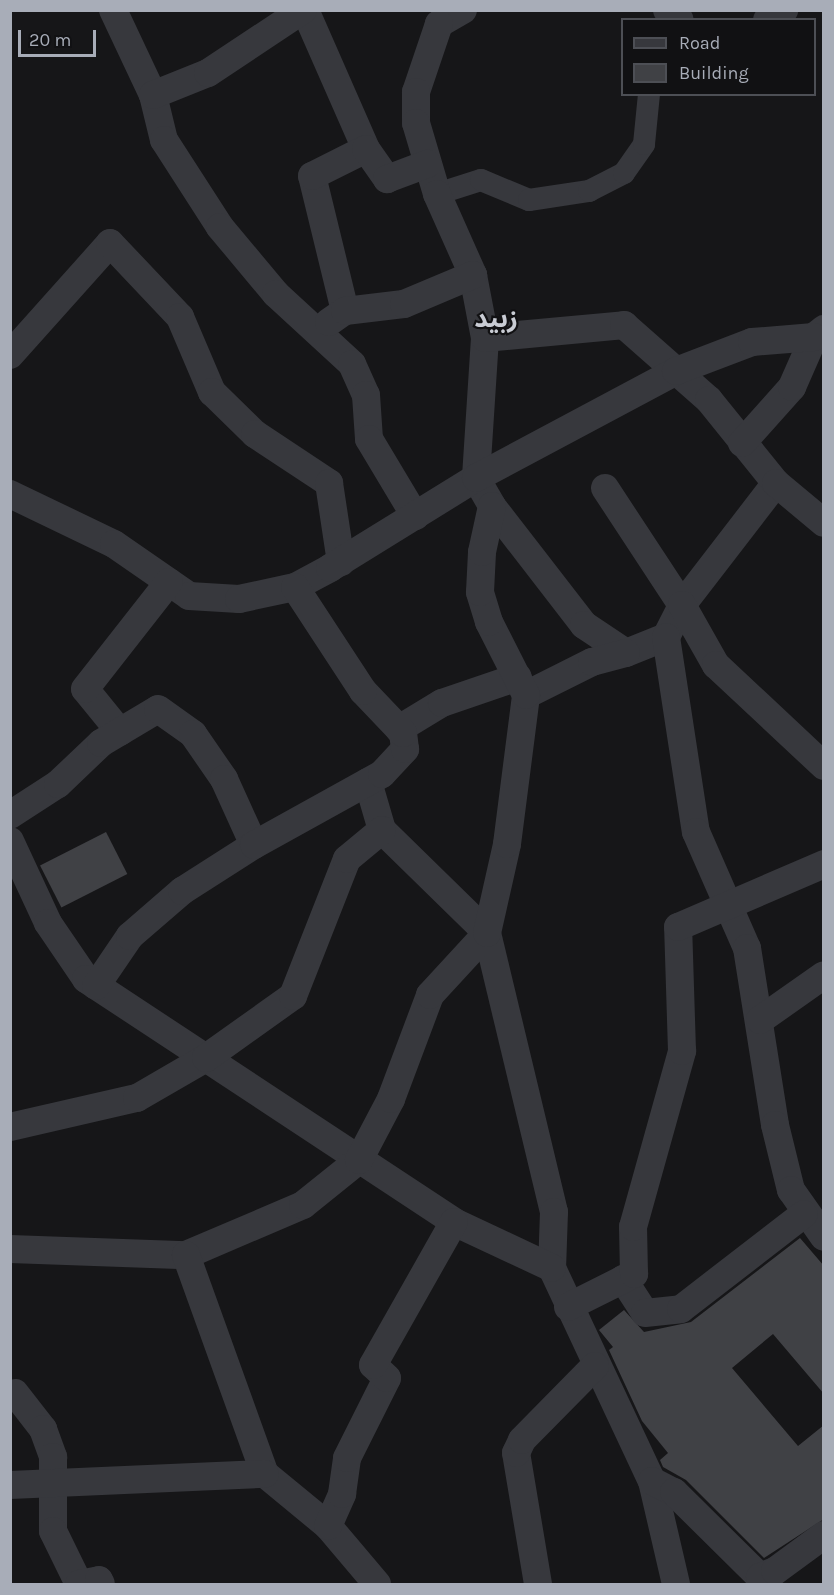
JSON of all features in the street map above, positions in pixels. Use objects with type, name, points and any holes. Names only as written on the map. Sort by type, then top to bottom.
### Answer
[{"type":"street","points":[[113,10],[153,95],[164,140],[220,227],[276,294],[352,364],[366,395],[369,439],[415,516]]},
{"type":"street","points":[[153,95],[208,73],[304,10],[366,149],[387,179],[427,164]]},
{"type":"street","points":[[463,10],[436,17],[416,92],[416,123],[437,194],[473,275],[485,338],[476,478],[492,506],[584,625],[626,653]]},
{"type":"street","points":[[770,18],[784,10]]},
{"type":"street","points":[[437,194],[481,180],[529,200],[589,191],[624,173],[644,144],[649,96]]},
{"type":"street","points":[[345,311],[312,176],[366,149]]},
{"type":"street","points":[[10,356],[110,243],[180,317],[212,392],[255,434],[329,483],[341,562]]},
{"type":"street","points":[[317,331],[345,311],[404,304],[473,275]]},
{"type":"street","points":[[485,338],[624,325],[709,400],[776,483],[824,523]]},
{"type":"street","points":[[10,494],[114,544],[189,596],[239,599],[295,587],[341,562],[476,478],[676,371],[752,342],[819,333]]},
{"type":"street","points":[[742,443],[792,387],[819,333]]},
{"type":"street","points":[[776,483],[682,605],[666,637],[696,832],[729,901],[747,948],[775,1125],[791,1190],[804,1214],[824,1237]]},
{"type":"street","points":[[605,488],[682,605],[716,665],[824,766]]},
{"type":"street","points":[[492,506],[482,552],[480,592],[489,622],[522,686],[507,844],[487,933],[554,1212],[552,1268],[595,1366],[618,1401],[652,1481],[676,1584]]},
{"type":"street","points":[[120,732],[85,689],[169,582]]},
{"type":"street","points":[[96,986],[130,936],[182,891],[254,845],[382,774],[405,749],[399,729],[363,692],[295,587]]},
{"type":"street","points":[[399,729],[442,703],[522,686],[626,653],[666,637]]},
{"type":"street","points":[[10,815],[58,784],[120,732],[158,709],[193,734],[224,779],[254,845]]},
{"type":"street","points":[[368,782],[382,830],[487,933]]},
{"type":"street","points":[[10,1126],[137,1098],[206,1058],[293,996],[347,859],[382,830]]},
{"type":"street","points":[[10,841],[48,922],[86,979],[454,1222],[552,1268]]},
{"type":"street","points":[[568,1306],[634,1274],[633,1227],[682,1051],[678,927],[729,901],[824,864]]},
{"type":"street","points":[[10,1249],[186,1256],[303,1205],[359,1160],[391,1099],[430,995],[487,933]]},
{"type":"street","points":[[760,1020],[824,975]]},
{"type":"street","points":[[623,1279],[645,1312],[681,1309],[804,1214]]},
{"type":"street","points":[[328,1526],[342,1494],[347,1458],[387,1378],[373,1365],[454,1222]]},
{"type":"street","points":[[186,1256],[265,1474],[328,1526],[377,1584]]},
{"type":"street","points":[[538,1584],[516,1453],[522,1440],[595,1366]]},
{"type":"street","points":[[15,1393],[43,1429],[52,1457],[50,1482],[53,1531],[80,1584],[99,1580],[101,1584]]},
{"type":"street","points":[[10,1485],[265,1474]]},
{"type":"street","points":[[652,1481],[674,1492],[760,1577],[780,1580],[824,1535]]},
{"type":"building","points":[[106,832],[127,874],[61,907],[40,866]]},
{"type":"building","points":[[800,1238],[824,1266],[824,1394],[773,1334],[732,1368],[798,1446],[824,1425],[824,1519],[764,1558],[686,1480],[663,1467],[660,1460],[668,1453],[642,1421],[609,1350],[613,1347],[599,1330],[624,1310],[644,1332],[691,1322]]},
{"type":"district","name":"زبيد","points":[[496,319]]}]
